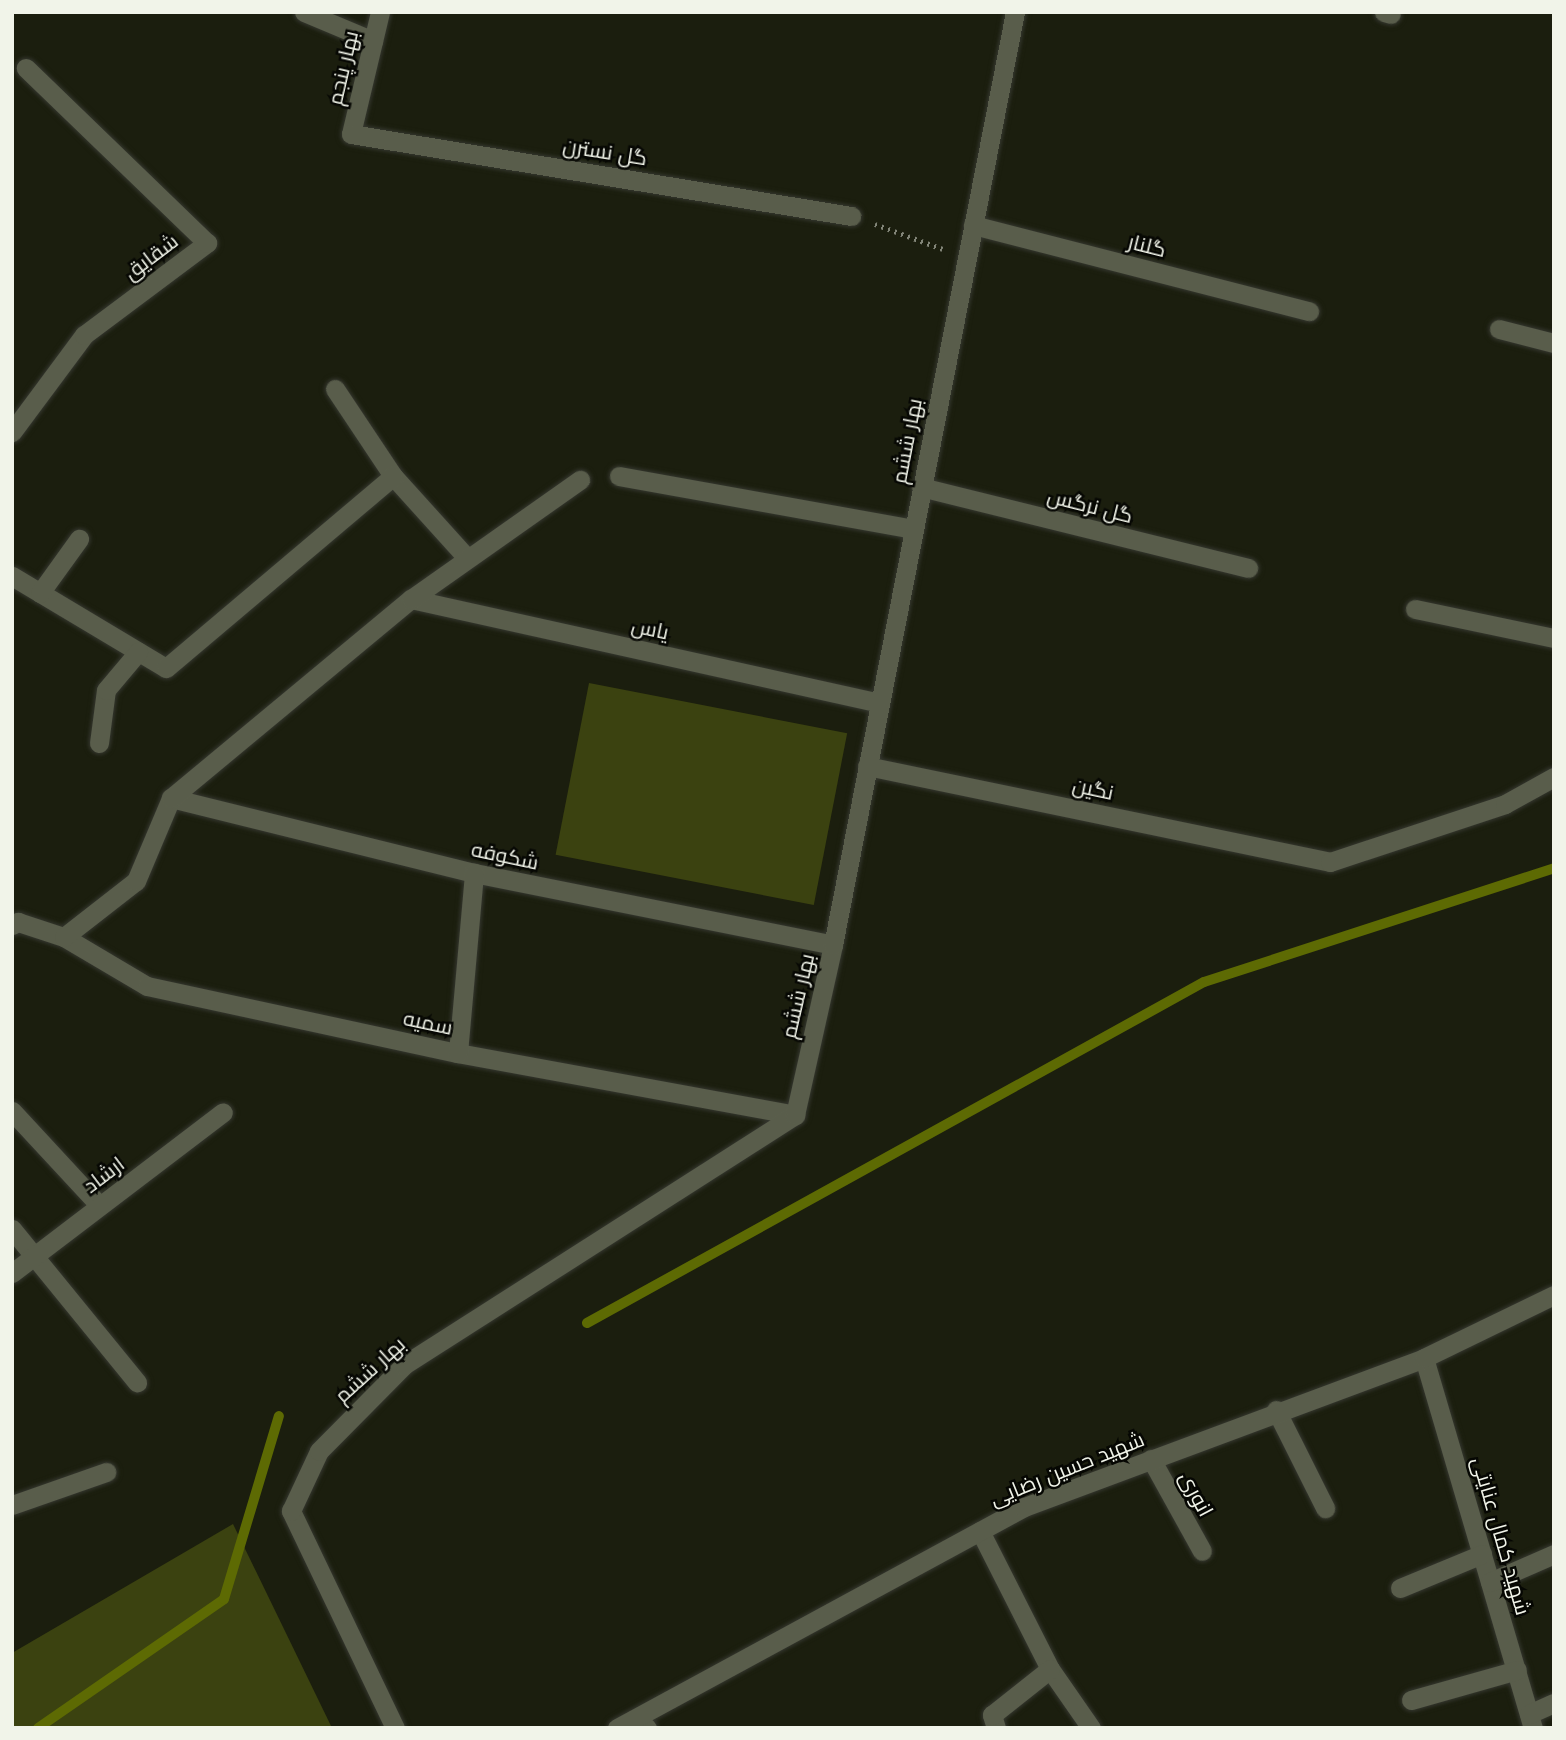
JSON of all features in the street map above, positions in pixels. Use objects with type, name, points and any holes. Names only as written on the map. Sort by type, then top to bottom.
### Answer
[{"type":"street","points":[[304,12],[373,41]]},
{"type":"street","name":"بهار پنجم","points":[[351,134],[380,12]]},
{"type":"street","name":"بهار ششم","points":[[395,1728],[291,1511],[319,1451],[404,1365],[795,1115],[833,945],[1015,12]]},
{"type":"street","name":"شقایق","points":[[12,432],[84,335],[207,243],[26,68]]},
{"type":"street","name":"گل نسترن","points":[[351,134],[851,216]]},
{"type":"street","name":"گلنار","points":[[973,225],[1309,312]]},
{"type":"street","points":[[1499,329],[1554,343]]},
{"type":"street","points":[[335,389],[393,476],[467,558]]},
{"type":"street","points":[[12,576],[166,668],[393,476]]},
{"type":"street","points":[[619,476],[913,528]]},
{"type":"street","points":[[64,937],[136,881],[171,798],[411,599],[580,480]]},
{"type":"street","name":"گل نرگس","points":[[921,488],[1248,568]]},
{"type":"street","points":[[40,593],[79,539]]},
{"type":"street","name":"یاس","points":[[411,599],[879,703]]},
{"type":"street","points":[[1415,609],[1554,638]]},
{"type":"street","points":[[99,743],[106,690],[138,652]]},
{"type":"street","name":"نگین","points":[[867,766],[1330,862],[1506,804],[1554,777]]},
{"type":"street","name":"شکوفه","points":[[171,798],[474,873],[833,945]]},
{"type":"street","points":[[458,1053],[474,873]]},
{"type":"street","name":"سمیه","points":[[12,925],[18,922],[64,937],[146,986],[458,1053],[795,1115]]},
{"type":"street","points":[[12,1111],[100,1206]]},
{"type":"street","name":"ارشاد","points":[[12,1272],[223,1112]]},
{"type":"street","points":[[12,1229],[36,1255],[137,1382]]},
{"type":"street","name":"شهید حسین رضایی","points":[[617,1728],[642,1723],[1024,1507],[1276,1410],[1424,1358],[1554,1295]]},
{"type":"street","name":"شهید کمال عنایتی","points":[[1424,1358],[1531,1721]]},
{"type":"street","points":[[1276,1410],[1325,1508]]},
{"type":"street","name":"انوری","points":[[1151,1459],[1202,1551]]},
{"type":"street","points":[[12,1505],[106,1472]]},
{"type":"street","points":[[980,1531],[1050,1669],[1091,1728]]},
{"type":"street","points":[[1400,1588],[1482,1554]]},
{"type":"street","points":[[1490,1582],[1554,1554]]},
{"type":"street","points":[[996,1728],[992,1715],[1050,1669]]},
{"type":"street","points":[[1411,1700],[1517,1670]]},
{"type":"street","points":[[1531,1721],[1554,1703]]},
{"type":"path","points":[[851,216],[967,257]]},
{"type":"green space","points":[[589,683],[847,733],[814,905],[556,855]]},
{"type":"green space","points":[[233,1524],[332,1728],[12,1728],[12,1653]]},
{"type":"waterway","points":[[587,1323],[1204,982],[1554,868]]},
{"type":"waterway","points":[[38,1728],[224,1599],[279,1416]]}]
